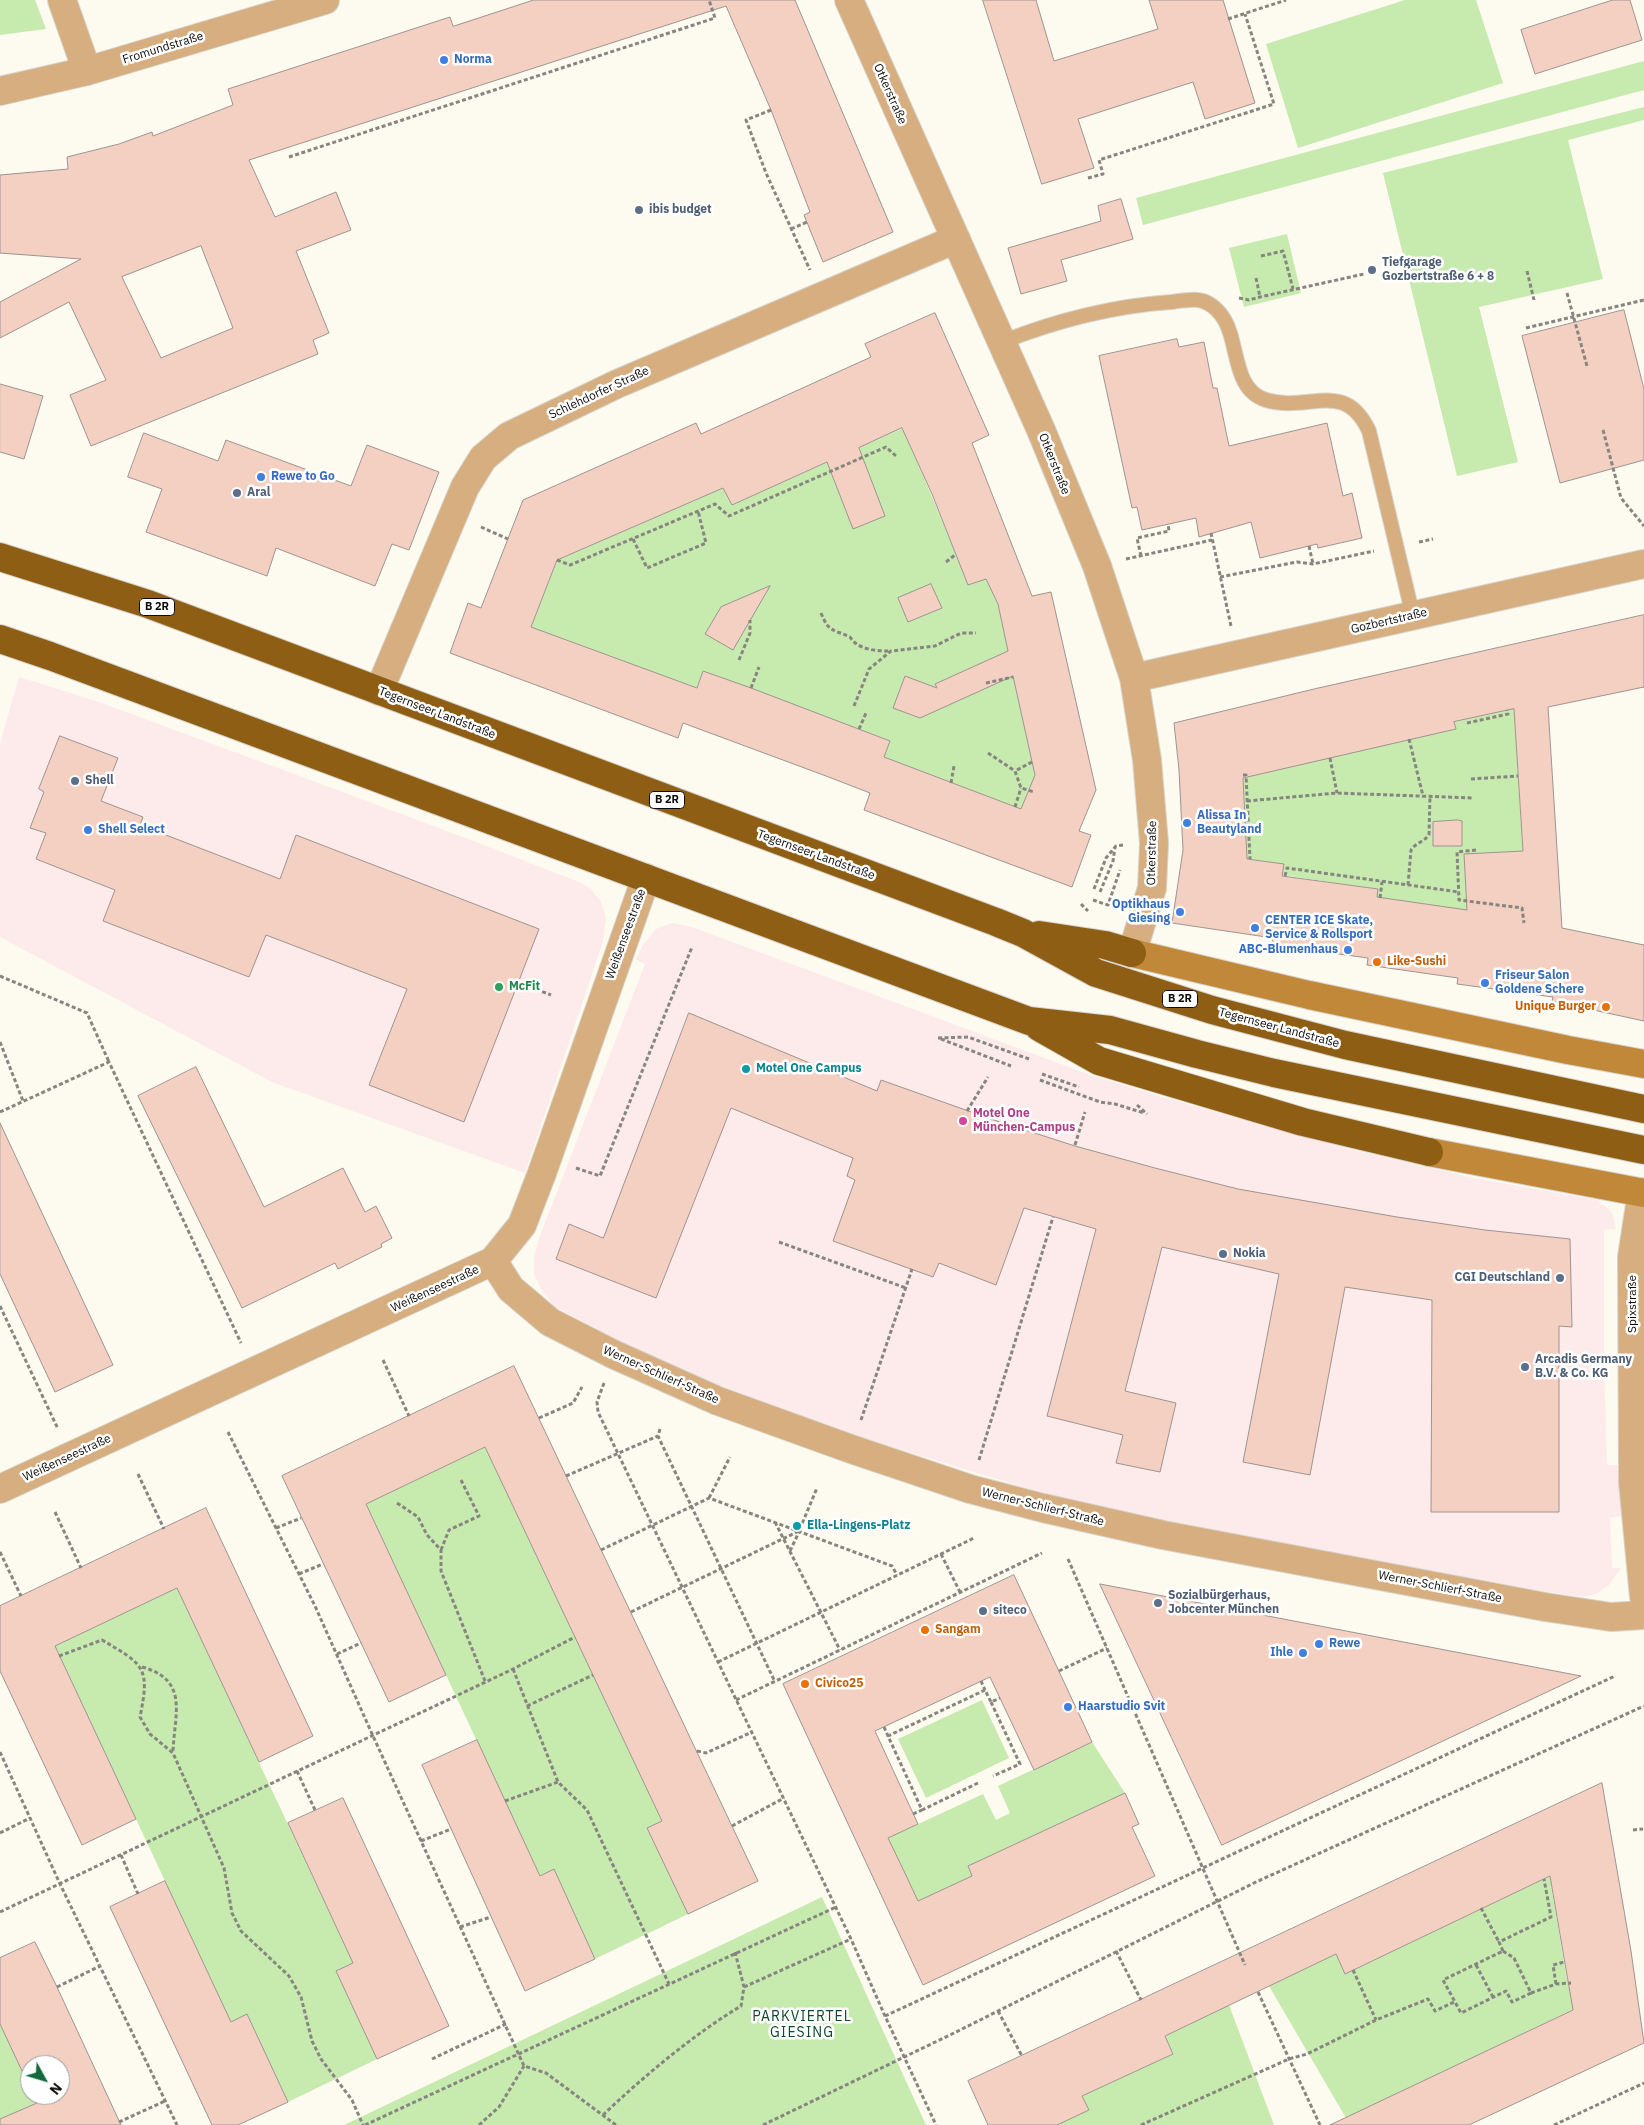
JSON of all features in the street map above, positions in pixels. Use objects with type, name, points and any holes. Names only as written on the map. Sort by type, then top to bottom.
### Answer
[{"type":"highway","name":"Tegernseer Landstraße","points":[[0,557],[148,604],[1023,933],[1096,973],[1212,1010],[1345,1045],[1644,1109]]},
{"type":"highway","points":[[0,640],[68,662],[1029,1021],[1099,1060],[1303,1122],[1429,1152]]},
{"type":"highway","points":[[1023,933],[1105,945],[1132,953]]},
{"type":"highway","points":[[1029,1021],[1110,1030],[1274,1073],[1644,1150]]},
{"type":"main road","points":[[1132,953],[1309,995],[1568,1050],[1644,1064]]},
{"type":"main road","points":[[1429,1152],[1643,1193]]},
{"type":"street","points":[[62,0],[87,71]]},
{"type":"street","name":"Fromundstraße","points":[[0,91],[87,71],[325,0]]},
{"type":"street","name":"Otkerstraße","points":[[849,0],[1002,342],[1094,561],[1134,678],[1147,760],[1154,843],[1152,888],[1132,953]]},
{"type":"street","name":"Schlehdorfer Straße","points":[[379,691],[462,494],[483,458],[509,436],[617,384],[956,239]]},
{"type":"street","name":"Gozbertstraße","points":[[1134,678],[1644,564]]},
{"type":"street","name":"Weißenseestraße","points":[[0,1489],[493,1261],[522,1225],[646,878]]},
{"type":"street","name":"Spixstraße","points":[[1643,1193],[1632,1257],[1633,1473],[1644,1596]]},
{"type":"street","name":"Werner-Schlierf-Straße","points":[[493,1261],[511,1289],[550,1322],[614,1355],[718,1401],[851,1449],[979,1491],[1163,1536],[1610,1618],[1644,1615]]},
{"type":"lane","points":[[1002,342],[1036,329],[1102,313],[1155,303],[1198,300],[1212,305],[1230,330],[1241,373],[1248,388],[1266,400],[1285,402],[1339,401],[1356,410],[1363,419],[1369,431],[1413,616]]},
{"type":"path","points":[[289,157],[715,18],[709,0]]},
{"type":"path","points":[[1228,19],[1286,0]]},
{"type":"path","points":[[1088,178],[1103,174],[1099,160],[1274,104],[1245,14]]},
{"type":"path","points":[[771,110],[746,120],[766,173],[822,297]]},
{"type":"path","points":[[791,228],[807,222]]},
{"type":"path","points":[[1261,256],[1283,251],[1294,289]]},
{"type":"path","points":[[1527,271],[1534,300]]},
{"type":"path","points":[[1212,305],[1240,298],[1249,300],[1364,274]]},
{"type":"path","points":[[1256,278],[1260,297]]},
{"type":"path","points":[[1567,293],[1586,366]]},
{"type":"path","points":[[1526,328],[1644,300]]},
{"type":"path","points":[[1603,430],[1621,498],[1644,526]]},
{"type":"path","points":[[557,560],[570,565],[715,504],[729,516],[886,447],[896,456]]},
{"type":"path","points":[[633,539],[647,568],[706,543],[698,512]]},
{"type":"path","points":[[1168,524],[1169,531],[1137,538],[1141,556],[1212,540]]},
{"type":"path","points":[[1211,533],[1238,655]]},
{"type":"path","points":[[1220,578],[1297,562],[1313,564],[1433,539]]},
{"type":"path","points":[[1309,546],[1313,564]]},
{"type":"path","points":[[946,562],[956,555]]},
{"type":"path","points":[[821,613],[826,626],[834,632],[850,637],[854,643],[871,650],[891,652],[935,646],[961,634],[976,633]]},
{"type":"path","points":[[739,660],[750,633],[750,620]]},
{"type":"path","points":[[854,706],[869,670],[891,652]]},
{"type":"path","points":[[751,688],[759,667]]},
{"type":"path","points":[[986,683],[1014,676]]},
{"type":"path","points":[[1467,723],[1508,714],[1507,710]]},
{"type":"path","points":[[858,729],[866,713]]},
{"type":"path","points":[[1409,739],[1423,796]]},
{"type":"path","points":[[988,753],[1015,771],[1021,788],[1015,807]]},
{"type":"path","points":[[1330,758],[1337,793]]},
{"type":"path","points":[[1015,771],[1032,762]]},
{"type":"path","points":[[951,783],[954,766]]},
{"type":"path","points":[[1243,775],[1246,774],[1247,834],[1250,859]]},
{"type":"path","points":[[1471,780],[1518,776]]},
{"type":"path","points":[[1021,788],[1034,792]]},
{"type":"path","points":[[1247,801],[1337,793],[1472,798]]},
{"type":"path","points":[[1408,885],[1411,850],[1427,838],[1429,834],[1430,796]]},
{"type":"path","points":[[1094,889],[1106,858],[1116,846],[1113,861],[1100,892]]},
{"type":"path","points":[[1476,850],[1457,852],[1459,900],[1522,908],[1524,923]]},
{"type":"path","points":[[1285,876],[1287,868],[1459,892]]},
{"type":"path","points":[[1380,898],[1382,882]]},
{"type":"path","points":[[1093,900],[1108,904],[1113,891]]},
{"type":"path","points":[[576,1167],[600,1176],[692,947]]},
{"type":"path","points":[[0,976],[87,1013],[241,1343]]},
{"type":"path","points":[[518,982],[551,995]]},
{"type":"path","points":[[938,1038],[1011,1066]]},
{"type":"path","points":[[0,1042],[23,1101]]},
{"type":"path","points":[[0,1112],[109,1062]]},
{"type":"path","points":[[1042,1074],[1085,1089]]},
{"type":"path","points":[[967,1110],[988,1077]]},
{"type":"path","points":[[1040,1080],[1100,1102],[1115,1104],[1147,1114]]},
{"type":"path","points":[[1102,1096],[1115,1104]]},
{"type":"path","points":[[1075,1146],[1085,1112]]},
{"type":"path","points":[[978,1463],[1054,1216]]},
{"type":"path","points":[[779,1242],[906,1288]]},
{"type":"path","points":[[851,1449],[912,1269]]},
{"type":"path","points":[[0,1306],[58,1429]]},
{"type":"path","points":[[614,1355],[597,1402],[598,1412],[852,1939],[885,2016],[936,2125]]},
{"type":"path","points":[[382,1360],[409,1416]]},
{"type":"path","points":[[539,1418],[572,1402],[582,1387]]},
{"type":"path","points":[[660,1429],[658,1436],[775,1682]]},
{"type":"path","points":[[228,1432],[299,1574],[524,2066],[546,2073],[616,2125]]},
{"type":"path","points":[[566,1476],[658,1436]]},
{"type":"path","points":[[601,1550],[709,1498],[730,1457]]},
{"type":"path","points":[[138,1474],[164,1529]]},
{"type":"path","points":[[461,1480],[479,1516],[449,1530],[441,1550],[441,1570],[485,1681]]},
{"type":"path","points":[[790,1552],[817,1488]]},
{"type":"path","points":[[709,1498],[892,1566],[896,1575]]},
{"type":"path","points":[[397,1503],[418,1517],[427,1535],[441,1550]]},
{"type":"path","points":[[55,1512],[81,1568]]},
{"type":"path","points":[[276,1528],[301,1518]]},
{"type":"path","points":[[774,1522],[840,1650]]},
{"type":"path","points":[[631,1612],[800,1531]]},
{"type":"path","points":[[718,1662],[974,1538]]},
{"type":"path","points":[[0,1552],[21,1596]]},
{"type":"path","points":[[736,1700],[1042,1553]]},
{"type":"path","points":[[941,1554],[960,1592]]},
{"type":"path","points":[[1068,1559],[1245,1965]]},
{"type":"path","points":[[299,1574],[323,1564]]},
{"type":"path","points":[[0,1912],[576,1637]]},
{"type":"path","points":[[60,1656],[102,1640],[141,1667],[157,1671],[168,1682],[177,1698],[178,1714],[174,1729],[173,1753],[224,1868],[232,1914],[240,1931],[289,1976],[301,1997],[312,2041],[321,2059],[352,2100],[364,2125],[836,1907]]},
{"type":"path","points":[[336,1654],[361,1644]]},
{"type":"path","points":[[1059,1671],[1107,1648]]},
{"type":"path","points":[[141,1667],[146,1680],[140,1717],[150,1734],[173,1753]]},
{"type":"path","points":[[512,1669],[558,1782],[587,1810],[669,1984]]},
{"type":"path","points":[[527,1706],[593,1675]]},
{"type":"path","points":[[885,2016],[1614,1676]]},
{"type":"path","points":[[981,1681],[1020,1764],[994,1776]]},
{"type":"path","points":[[888,1736],[985,1690]]},
{"type":"path","points":[[991,1702],[1000,1698]]},
{"type":"path","points":[[763,2125],[998,2011],[1218,1900],[1644,1706]]},
{"type":"path","points":[[884,1727],[922,1810]]},
{"type":"path","points":[[697,1750],[706,1753],[752,1732]]},
{"type":"path","points":[[0,1752],[60,1884],[177,2125]]},
{"type":"path","points":[[297,1771],[315,1810]]},
{"type":"path","points":[[505,1800],[558,1782]]},
{"type":"path","points":[[913,1814],[978,1783]]},
{"type":"path","points":[[732,1826],[784,1798]]},
{"type":"path","points":[[0,1833],[30,1818]]},
{"type":"path","points":[[421,1841],[451,1829]]},
{"type":"path","points":[[1633,1830],[1643,1829]]},
{"type":"path","points":[[121,1855],[138,1894]]},
{"type":"path","points":[[1498,1942],[1551,1916],[1544,1879]]},
{"type":"path","points":[[1481,1908],[1503,1951],[1514,1958],[1530,1993]]},
{"type":"path","points":[[460,1926],[491,1917]]},
{"type":"path","points":[[744,1987],[852,1939]]},
{"type":"path","points":[[1116,1951],[1141,2000]]},
{"type":"path","points":[[1503,1951],[1443,1980],[1461,2014],[1506,1991],[1512,2002],[1530,1993],[1556,1984],[1571,1983]]},
{"type":"path","points":[[603,2115],[715,2021],[741,2006],[744,1987],[735,1952]]},
{"type":"path","points":[[1556,1984],[1553,1965],[1564,1962]]},
{"type":"path","points":[[1476,1965],[1493,1997]]},
{"type":"path","points":[[57,1987],[100,1966]]},
{"type":"path","points":[[1353,1970],[1376,2020]]},
{"type":"path","points":[[1258,1992],[1320,2125]]},
{"type":"path","points":[[1141,2125],[1289,2059],[1307,2054],[1376,2020],[1428,1999],[1435,2010],[1454,2002]]},
{"type":"path","points":[[998,2011],[1022,2056]]},
{"type":"path","points":[[432,2059],[506,2024]]},
{"type":"path","points":[[479,2125],[499,2107],[524,2066]]},
{"type":"path","points":[[1554,2125],[1644,2083]]},
{"type":"path","points":[[119,2122],[165,2101]]},
{"type":"shaded area","points":[[19,677],[96,701],[313,781],[579,882],[591,889],[601,902],[606,920],[603,941],[525,1173],[272,1082],[0,937],[0,744]]},
{"type":"shaded area","points":[[672,923],[692,927],[1093,1076],[1173,1100],[1349,1149],[1474,1178],[1597,1200],[1612,1212],[1616,1229],[1604,1230],[1604,1359],[1607,1465],[1619,1465],[1621,1516],[1610,1518],[1612,1568],[1621,1568],[1609,1585],[1596,1594],[1585,1597],[1159,1521],[1103,1508],[1023,1487],[840,1431],[728,1389],[620,1342],[554,1306],[541,1289],[534,1274],[534,1256],[540,1236],[645,964],[636,960],[643,945],[656,929]]},
{"type":"green space","points":[[0,0],[35,0],[46,29],[0,35]]},
{"type":"green space","points":[[1405,0],[1476,0],[1503,83],[1298,148],[1266,44]]},
{"type":"green space","points":[[1644,61],[1644,90],[1143,225],[1136,198]]},
{"type":"green space","points":[[1644,107],[1644,120],[1568,140],[1603,279],[1479,307],[1518,462],[1457,476],[1383,173]]},
{"type":"green space","points":[[1287,234],[1301,293],[1244,307],[1229,248]]},
{"type":"green space","points":[[903,428],[969,585],[986,579],[998,604],[1037,784],[1032,796],[1027,795],[1021,809],[884,757],[890,741],[703,671],[697,688],[531,627],[557,560],[723,488],[732,505]]},
{"type":"green space","points":[[1514,708],[1527,923],[1377,897],[1377,889],[1282,875],[1283,864],[1247,859],[1243,772],[1456,729],[1454,722]]},
{"type":"green space","points":[[485,1447],[662,1821],[647,1828],[688,1914],[595,1959],[554,1870],[540,1876],[366,1504]]},
{"type":"green space","points":[[177,1588],[353,1963],[336,1971],[377,2059],[288,2102],[247,2014],[231,2022],[55,1646]]},
{"type":"green space","points":[[982,1700],[1009,1758],[926,1798],[898,1739]]},
{"type":"green space","points":[[1092,1742],[1125,1793],[968,1866],[972,1876],[918,1902],[888,1838],[983,1794],[996,1820],[1010,1813],[998,1786]]},
{"type":"green space","points":[[1555,1874],[1557,1884],[1551,1885],[1567,1980],[1571,1980],[1576,2008],[1346,2118],[1269,1986],[1336,1954],[1345,1974]]},
{"type":"green space","points":[[822,1897],[926,2125],[344,2125]]},
{"type":"green space","points":[[1229,2005],[1274,2125],[1057,2125],[1089,2110],[1082,2096],[1173,2054],[1165,2036]]},
{"type":"green space","points":[[0,2024],[20,2067],[20,2105],[34,2105],[0,2125]]},
{"type":"building","points":[[534,0],[795,0],[893,232],[823,262],[804,215],[810,212],[771,110],[726,6],[249,160],[275,217],[336,192],[351,230],[296,251],[329,333],[313,340],[318,354],[91,446],[70,395],[106,380],[69,302],[0,338],[0,302],[81,259],[0,253],[0,175],[68,169],[67,157],[119,144],[152,132],[153,136],[233,105],[228,89],[450,17],[453,26]],"holes":[[[201,246],[233,328],[161,358],[122,277]]]},
{"type":"building","points":[[983,0],[1036,0],[1054,61],[1158,29],[1149,0],[1223,0],[1255,103],[1205,119],[1193,82],[1078,119],[1094,168],[1042,184]]},
{"type":"building","points":[[1613,0],[1630,0],[1642,40],[1535,74],[1521,30]]},
{"type":"building","points":[[1121,199],[1133,239],[1061,260],[1067,281],[1021,294],[1008,248],[1101,221],[1098,206]]},
{"type":"building","points":[[1624,310],[1644,389],[1644,460],[1560,483],[1522,336]]},
{"type":"building","points":[[935,313],[989,435],[972,443],[1032,596],[1051,592],[1096,790],[1079,831],[1091,835],[1072,887],[864,810],[870,793],[826,776],[683,723],[678,738],[450,653],[468,603],[481,608],[523,500],[696,423],[701,434],[871,357],[865,344]],"holes":[[[902,428],[932,494],[968,585],[986,579],[998,604],[1008,651],[935,684],[937,688],[905,676],[893,708],[920,718],[1013,676],[1035,775],[1021,809],[884,757],[890,741],[751,688],[703,671],[697,688],[531,627],[557,560],[723,488],[732,505],[827,462],[853,529],[885,516],[859,448]]]},
{"type":"building","points":[[1177,339],[1179,347],[1204,342],[1213,388],[1217,388],[1229,446],[1327,423],[1343,496],[1352,493],[1362,538],[1318,548],[1317,544],[1260,558],[1251,522],[1199,537],[1196,518],[1142,530],[1137,507],[1132,508],[1099,356]]},
{"type":"building","points":[[0,384],[43,396],[24,459],[0,452]]},
{"type":"building","points":[[144,433],[218,461],[226,440],[351,486],[367,445],[439,472],[409,550],[392,544],[375,586],[276,548],[267,576],[146,532],[162,489],[128,477]]},
{"type":"building","points":[[931,584],[942,608],[908,622],[898,598]]},
{"type":"building","points":[[770,586],[733,650],[705,634],[721,607]]},
{"type":"building","points":[[1644,615],[1644,687],[1548,707],[1562,928],[1644,945],[1644,1021],[1552,1001],[1553,997],[1457,984],[1458,978],[1367,965],[1368,958],[1272,945],[1273,938],[1172,923],[1183,850],[1179,770],[1174,723],[1314,689]],"holes":[[[1514,709],[1523,851],[1464,854],[1467,910],[1377,897],[1378,889],[1282,876],[1284,864],[1247,859],[1243,778],[1456,729],[1454,722]]]},
{"type":"building","points":[[60,736],[118,758],[101,801],[143,817],[140,825],[280,879],[296,835],[539,929],[464,1122],[369,1085],[407,989],[266,935],[249,977],[103,921],[115,890],[36,859],[46,833],[30,828],[44,792],[39,789]]},
{"type":"building","points":[[1462,821],[1462,846],[1433,846],[1433,822]]},
{"type":"building","points":[[689,1013],[877,1091],[881,1080],[1075,1146],[1155,1168],[1238,1189],[1397,1217],[1485,1230],[1570,1239],[1572,1327],[1559,1326],[1559,1512],[1431,1512],[1432,1300],[1345,1287],[1310,1475],[1243,1462],[1279,1274],[1162,1247],[1125,1391],[1176,1403],[1160,1472],[1116,1463],[1123,1435],[1047,1416],[1096,1229],[1024,1208],[996,1285],[939,1263],[933,1277],[833,1241],[855,1180],[847,1176],[853,1158],[731,1108],[656,1298],[556,1259],[569,1224],[603,1238]]},
{"type":"building","points":[[196,1067],[264,1207],[343,1168],[365,1212],[376,1206],[392,1238],[381,1244],[382,1247],[338,1269],[335,1263],[242,1308],[138,1096]]},
{"type":"building","points":[[0,1123],[113,1365],[55,1392],[0,1274]]},
{"type":"building","points":[[514,1366],[758,1881],[688,1914],[647,1828],[662,1821],[485,1447],[366,1504],[446,1675],[389,1702],[282,1476]]},
{"type":"building","points":[[206,1508],[313,1736],[259,1762],[177,1588],[55,1646],[136,1819],[82,1845],[0,1671],[0,1606]]},
{"type":"building","points":[[1014,1575],[1092,1742],[1034,1770],[990,1677],[875,1731],[918,1824],[888,1838],[918,1901],[972,1876],[968,1866],[1125,1793],[1139,1824],[1132,1827],[1155,1876],[923,1985],[783,1684]]},
{"type":"building","points":[[1100,1584],[1226,1608],[1581,1676],[1222,1845]]},
{"type":"building","points":[[477,1740],[540,1876],[554,1869],[595,1959],[525,1991],[422,1765]]},
{"type":"building","points":[[1602,1783],[1631,1951],[1644,2043],[1469,2125],[1330,2125],[1573,2010],[1550,1876],[1345,1974],[1336,1954],[1165,2036],[1173,2054],[1082,2096],[1089,2110],[1057,2125],[988,2125],[968,2081]]},
{"type":"building","points":[[343,1798],[449,2026],[377,2059],[336,1971],[353,1963],[288,1823]]},
{"type":"building","points":[[165,1881],[231,2022],[247,2014],[288,2102],[238,2125],[212,2125],[110,1907]]},
{"type":"building","points":[[35,1942],[121,2125],[0,2125],[0,2119],[32,2105],[70,2105],[70,2055],[20,2055],[20,2067],[0,2024],[0,1958]]},
{"type":"place","name":"Norma","points":[[444,60]]},
{"type":"place","name":"ibis budget","points":[[639,210]]},
{"type":"place","name":"Tiefgarage Gozbertstraße 6 + 8","points":[[1372,270]]},
{"type":"place","name":"Rewe to Go","points":[[261,477]]},
{"type":"place","name":"Aral","points":[[237,493]]},
{"type":"place","name":"Shell","points":[[75,781]]},
{"type":"place","name":"Alissa In Beautyland","points":[[1187,823]]},
{"type":"place","name":"Shell Select","points":[[88,830]]},
{"type":"place","name":"Optikhaus Giesing","points":[[1180,912]]},
{"type":"place","name":"CENTER ICE Skate, Service & Rollsport","points":[[1255,928]]},
{"type":"place","name":"ABC-Blumenhaus","points":[[1348,950]]},
{"type":"place","name":"Like-Sushi","points":[[1377,962]]},
{"type":"place","name":"Friseur Salon Goldene Schere","points":[[1485,983]]},
{"type":"place","name":"McFit","points":[[499,987]]},
{"type":"place","name":"Unique Burger","points":[[1606,1007]]},
{"type":"place","name":"Motel One Campus","points":[[746,1069]]},
{"type":"place","name":"Motel One München-Campus","points":[[963,1121]]},
{"type":"place","name":"Nokia","points":[[1223,1254]]},
{"type":"place","name":"CGI Deutschland","points":[[1560,1278]]},
{"type":"place","name":"Arcadis Germany B.V. & Co. KG","points":[[1525,1367]]},
{"type":"place","name":"Ella-Lingens-Platz","points":[[797,1526]]},
{"type":"place","name":"Sozialbürgerhaus, Jobcenter München","points":[[1158,1603]]},
{"type":"place","name":"siteco","points":[[983,1611]]},
{"type":"place","name":"Sangam","points":[[925,1630]]},
{"type":"place","name":"Rewe","points":[[1319,1644]]},
{"type":"place","name":"Ihle","points":[[1303,1653]]},
{"type":"place","name":"Civico25","points":[[805,1684]]},
{"type":"place","name":"Haarstudio Svit","points":[[1068,1707]]},
{"type":"district","name":"PARKVIERTEL GIESING","points":[[802,2025]]}]
